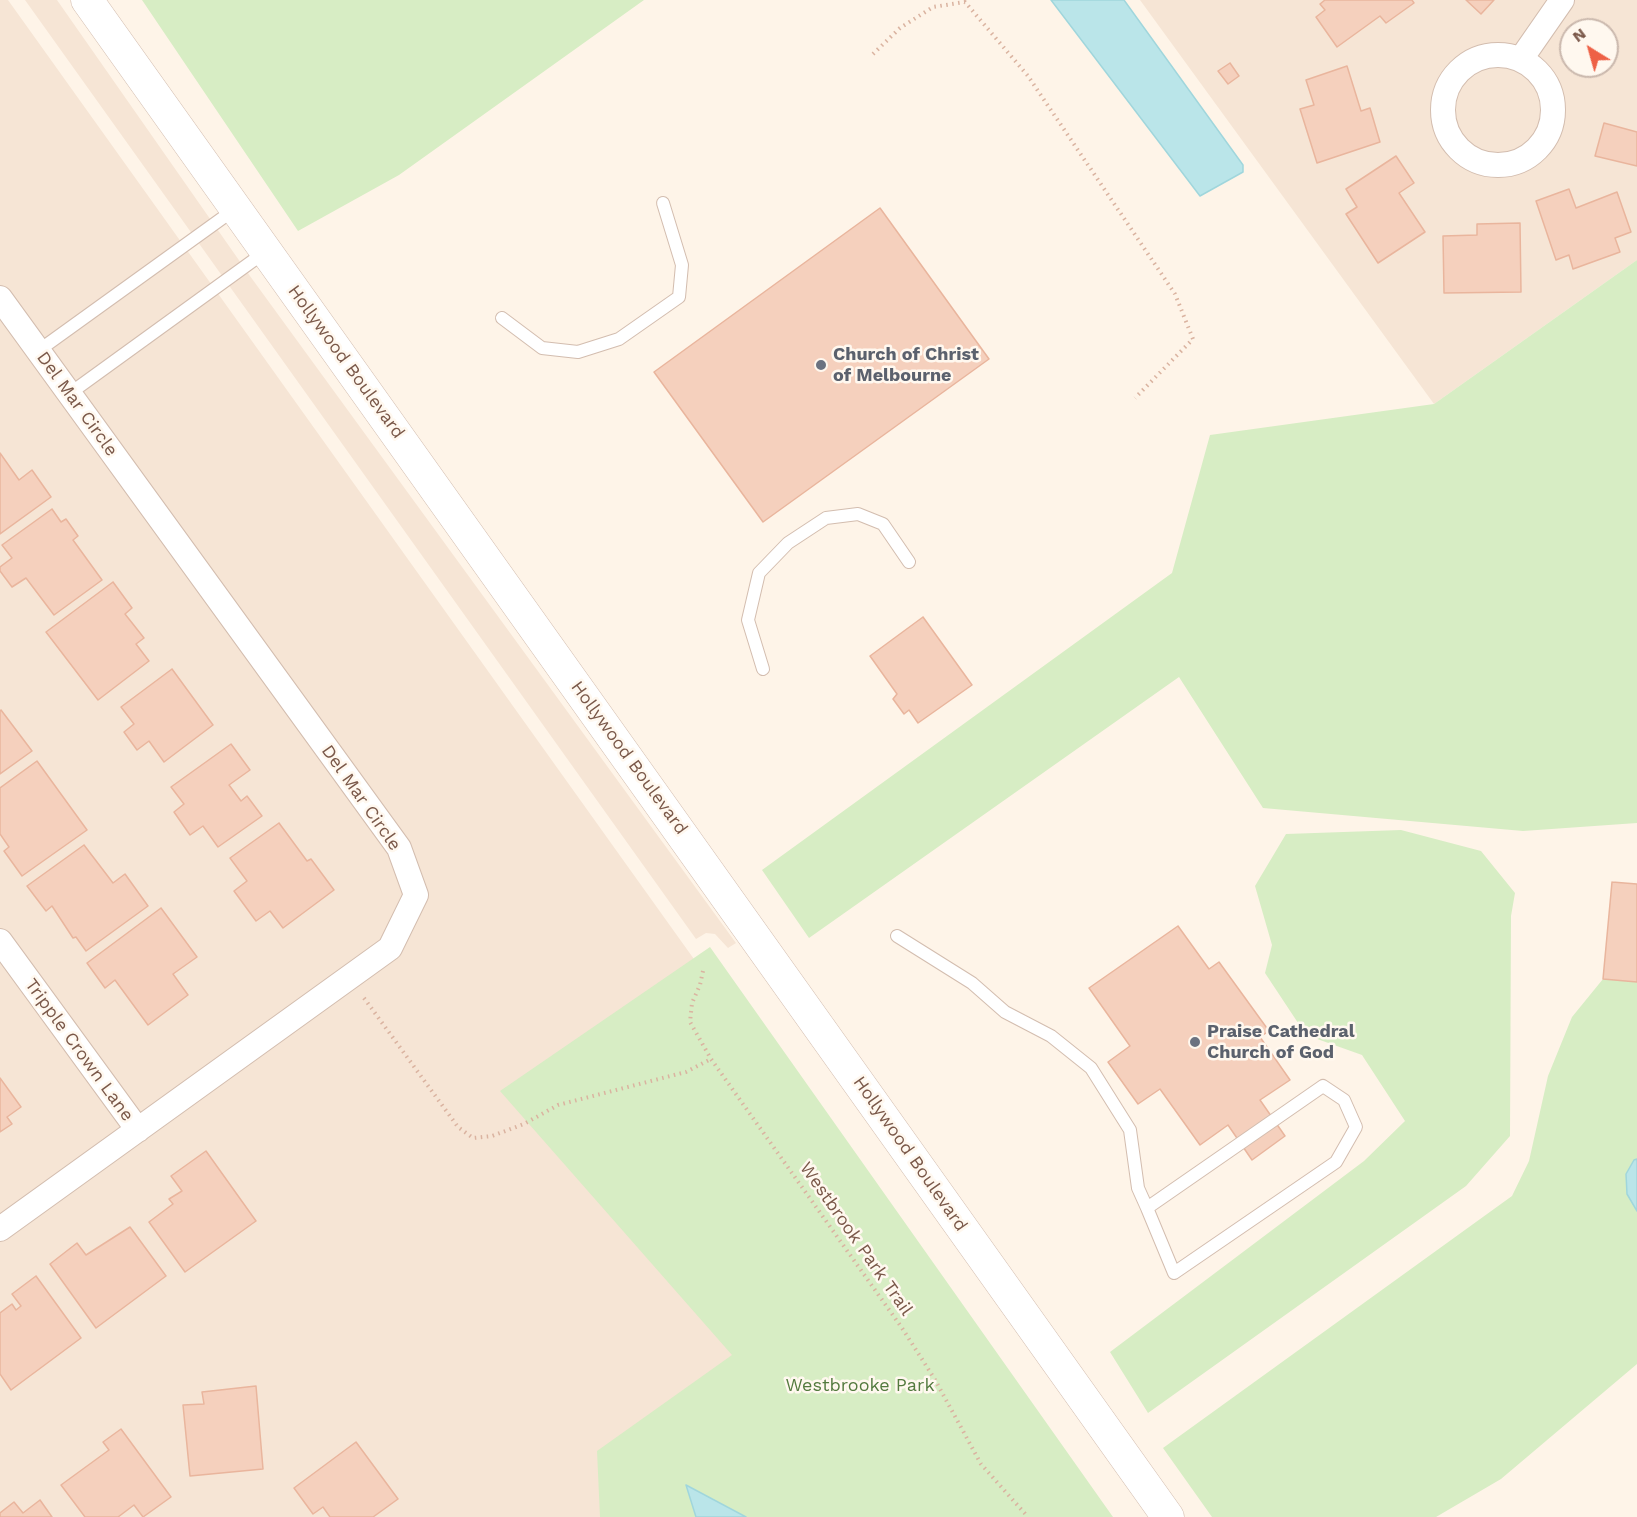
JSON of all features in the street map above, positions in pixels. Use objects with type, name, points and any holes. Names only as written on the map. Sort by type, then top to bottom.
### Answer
[{"type":"street","name":"Hollywood Boulevard","points":[[87,0],[1168,1517]]},
{"type":"street","points":[[1521,59],[1562,0]]},
{"type":"street","points":[[1502,54],[1521,59],[1538,71],[1552,97],[1553,117],[1546,136],[1534,152],[1516,162],[1495,165],[1475,160],[1459,148],[1447,131],[1443,111],[1446,91],[1457,74],[1473,61],[1502,54]]},
{"type":"street","name":"Del Mar Circle","points":[[0,298],[399,848],[416,895],[390,948],[0,1229]]},
{"type":"street","name":"Tripple Crown Lane","points":[[0,941],[138,1130]]},
{"type":"lane","points":[[502,318],[542,348],[578,352],[619,339],[680,297],[682,265],[663,203]]},
{"type":"lane","points":[[38,351],[236,208]]},
{"type":"lane","points":[[69,394],[267,251]]},
{"type":"lane","points":[[763,669],[748,620],[759,573],[788,543],[826,518],[858,514],[883,524],[909,562]]},
{"type":"lane","points":[[897,936],[972,983],[1005,1012],[1051,1036],[1091,1068],[1130,1130],[1138,1188],[1174,1273],[1336,1162],[1356,1127],[1344,1100],[1323,1086],[1147,1208]]},
{"type":"path","points":[[873,54],[900,28],[933,7],[965,2],[1028,76],[1175,294],[1193,339],[1135,398]]},
{"type":"path","name":"Westbrook Park Trail","points":[[703,971],[692,1003],[690,1022],[711,1059],[902,1328],[957,1418],[981,1464],[1028,1517]]},
{"type":"path","points":[[360,994],[458,1126],[473,1138],[492,1136],[524,1124],[558,1105],[686,1072],[711,1059]]},
{"type":"shaded area","points":[[0,0],[8,0],[1093,1517],[0,1517]]},
{"type":"shaded area","points":[[25,0],[57,0],[250,276],[736,943],[728,948],[715,934],[706,933],[696,939]]},
{"type":"shaded area","points":[[1140,0],[1637,0],[1637,260],[1434,404]]},
{"type":"green space","points":[[142,0],[644,0],[399,175],[298,231]]},
{"type":"green space","points":[[1637,260],[1637,823],[1523,831],[1263,808],[1179,677],[809,938],[762,870],[1172,573],[1210,435],[1434,404]]},
{"type":"green space","points":[[1401,830],[1481,851],[1515,893],[1511,916],[1510,1136],[1466,1186],[1148,1413],[1110,1352],[1364,1161],[1405,1121],[1362,1055],[1306,1035],[1265,973],[1272,945],[1255,886],[1286,834]]},
{"type":"green space","name":"Westbrooke Park","points":[[710,947],[1113,1517],[600,1517],[597,1451],[732,1355],[500,1091]]},
{"type":"green space","points":[[1603,979],[1637,982],[1637,1159],[1634,1160],[1627,1194],[1637,1211],[1637,1364],[1501,1479],[1436,1517],[1212,1517],[1163,1448],[1512,1196],[1529,1161],[1548,1076],[1572,1017]]},
{"type":"water","points":[[1051,0],[1124,0],[1243,165],[1243,172],[1200,196]]},
{"type":"water","points":[[1637,1159],[1637,1211],[1627,1194],[1626,1174],[1634,1160]]},
{"type":"water","points":[[686,1485],[746,1517],[696,1517]]},
{"type":"building","points":[[1325,0],[1412,0],[1414,3],[1386,23],[1380,16],[1337,47],[1316,17],[1325,10],[1320,4]]},
{"type":"building","points":[[1466,0],[1494,0],[1481,14]]},
{"type":"building","points":[[1230,63],[1239,76],[1228,84],[1218,71]]},
{"type":"building","points":[[1347,66],[1361,111],[1370,108],[1380,142],[1317,163],[1300,109],[1314,105],[1306,80]]},
{"type":"building","points":[[1604,123],[1637,132],[1637,166],[1595,156]]},
{"type":"building","points":[[1396,156],[1414,183],[1399,193],[1425,232],[1378,263],[1346,214],[1357,207],[1346,189]]},
{"type":"building","points":[[1569,189],[1576,208],[1617,192],[1631,232],[1615,238],[1620,252],[1573,269],[1569,255],[1556,260],[1536,201]]},
{"type":"building","name":"Church of Christ of Melbourne","points":[[880,208],[989,359],[763,522],[654,372]]},
{"type":"building","points":[[1520,223],[1521,292],[1444,293],[1443,236],[1477,235],[1477,224]]},
{"type":"building","points":[[0,453],[19,480],[32,470],[51,497],[0,534]]},
{"type":"building","points":[[52,509],[61,522],[66,519],[78,536],[73,540],[102,580],[54,615],[26,578],[12,587],[0,571],[0,567],[12,558],[2,545]]},
{"type":"building","points":[[113,582],[132,608],[125,614],[144,638],[136,644],[149,661],[98,700],[46,632]]},
{"type":"building","points":[[923,617],[972,685],[918,723],[909,710],[904,714],[893,699],[897,694],[870,656]]},
{"type":"building","points":[[172,669],[213,725],[164,762],[149,741],[137,750],[124,732],[134,724],[121,707]]},
{"type":"building","points":[[0,711],[32,751],[0,774]]},
{"type":"building","points":[[231,744],[250,770],[229,785],[241,801],[247,796],[262,816],[218,847],[203,826],[190,835],[174,812],[184,804],[171,787]]},
{"type":"building","points":[[37,761],[87,830],[22,876],[4,851],[9,847],[0,834],[0,788]]},
{"type":"building","points":[[279,823],[307,861],[311,859],[334,890],[283,928],[270,911],[256,921],[234,891],[247,881],[230,858]]},
{"type":"building","points":[[84,845],[113,883],[125,874],[148,906],[86,951],[76,937],[73,938],[52,906],[46,911],[27,886]]},
{"type":"building","points":[[1612,882],[1637,884],[1637,982],[1603,979]]},
{"type":"building","points":[[161,908],[197,957],[173,974],[188,995],[148,1025],[115,980],[105,988],[87,963]]},
{"type":"building","name":"Praise Cathedral Church of God","points":[[1178,926],[1209,969],[1219,962],[1269,1031],[1260,1037],[1290,1080],[1260,1100],[1285,1136],[1252,1160],[1228,1125],[1200,1145],[1160,1089],[1138,1104],[1108,1062],[1130,1046],[1089,988]]},
{"type":"building","points":[[0,1078],[21,1107],[7,1117],[12,1124],[0,1132]]},
{"type":"building","points":[[206,1151],[256,1221],[185,1272],[149,1222],[173,1204],[169,1199],[182,1191],[171,1176]]},
{"type":"building","points":[[130,1227],[166,1276],[96,1328],[50,1264],[77,1243],[86,1255]]},
{"type":"building","points":[[36,1276],[81,1338],[11,1390],[0,1374],[0,1313],[12,1304],[16,1310],[21,1306],[12,1294]]},
{"type":"building","points":[[256,1386],[263,1469],[190,1476],[183,1405],[204,1404],[202,1392]]},
{"type":"building","points":[[121,1429],[171,1497],[143,1517],[134,1505],[118,1517],[85,1517],[61,1485],[109,1450],[103,1442]]},
{"type":"building","points":[[356,1442],[398,1499],[373,1517],[330,1517],[323,1507],[313,1514],[294,1488]]},
{"type":"building","points":[[40,1500],[52,1517],[0,1517],[0,1513],[14,1502],[23,1513]]},
{"type":"place","name":"Church of Christ of Melbourne","points":[[821,365]]},
{"type":"place","name":"Praise Cathedral Church of God","points":[[1195,1042]]}]
